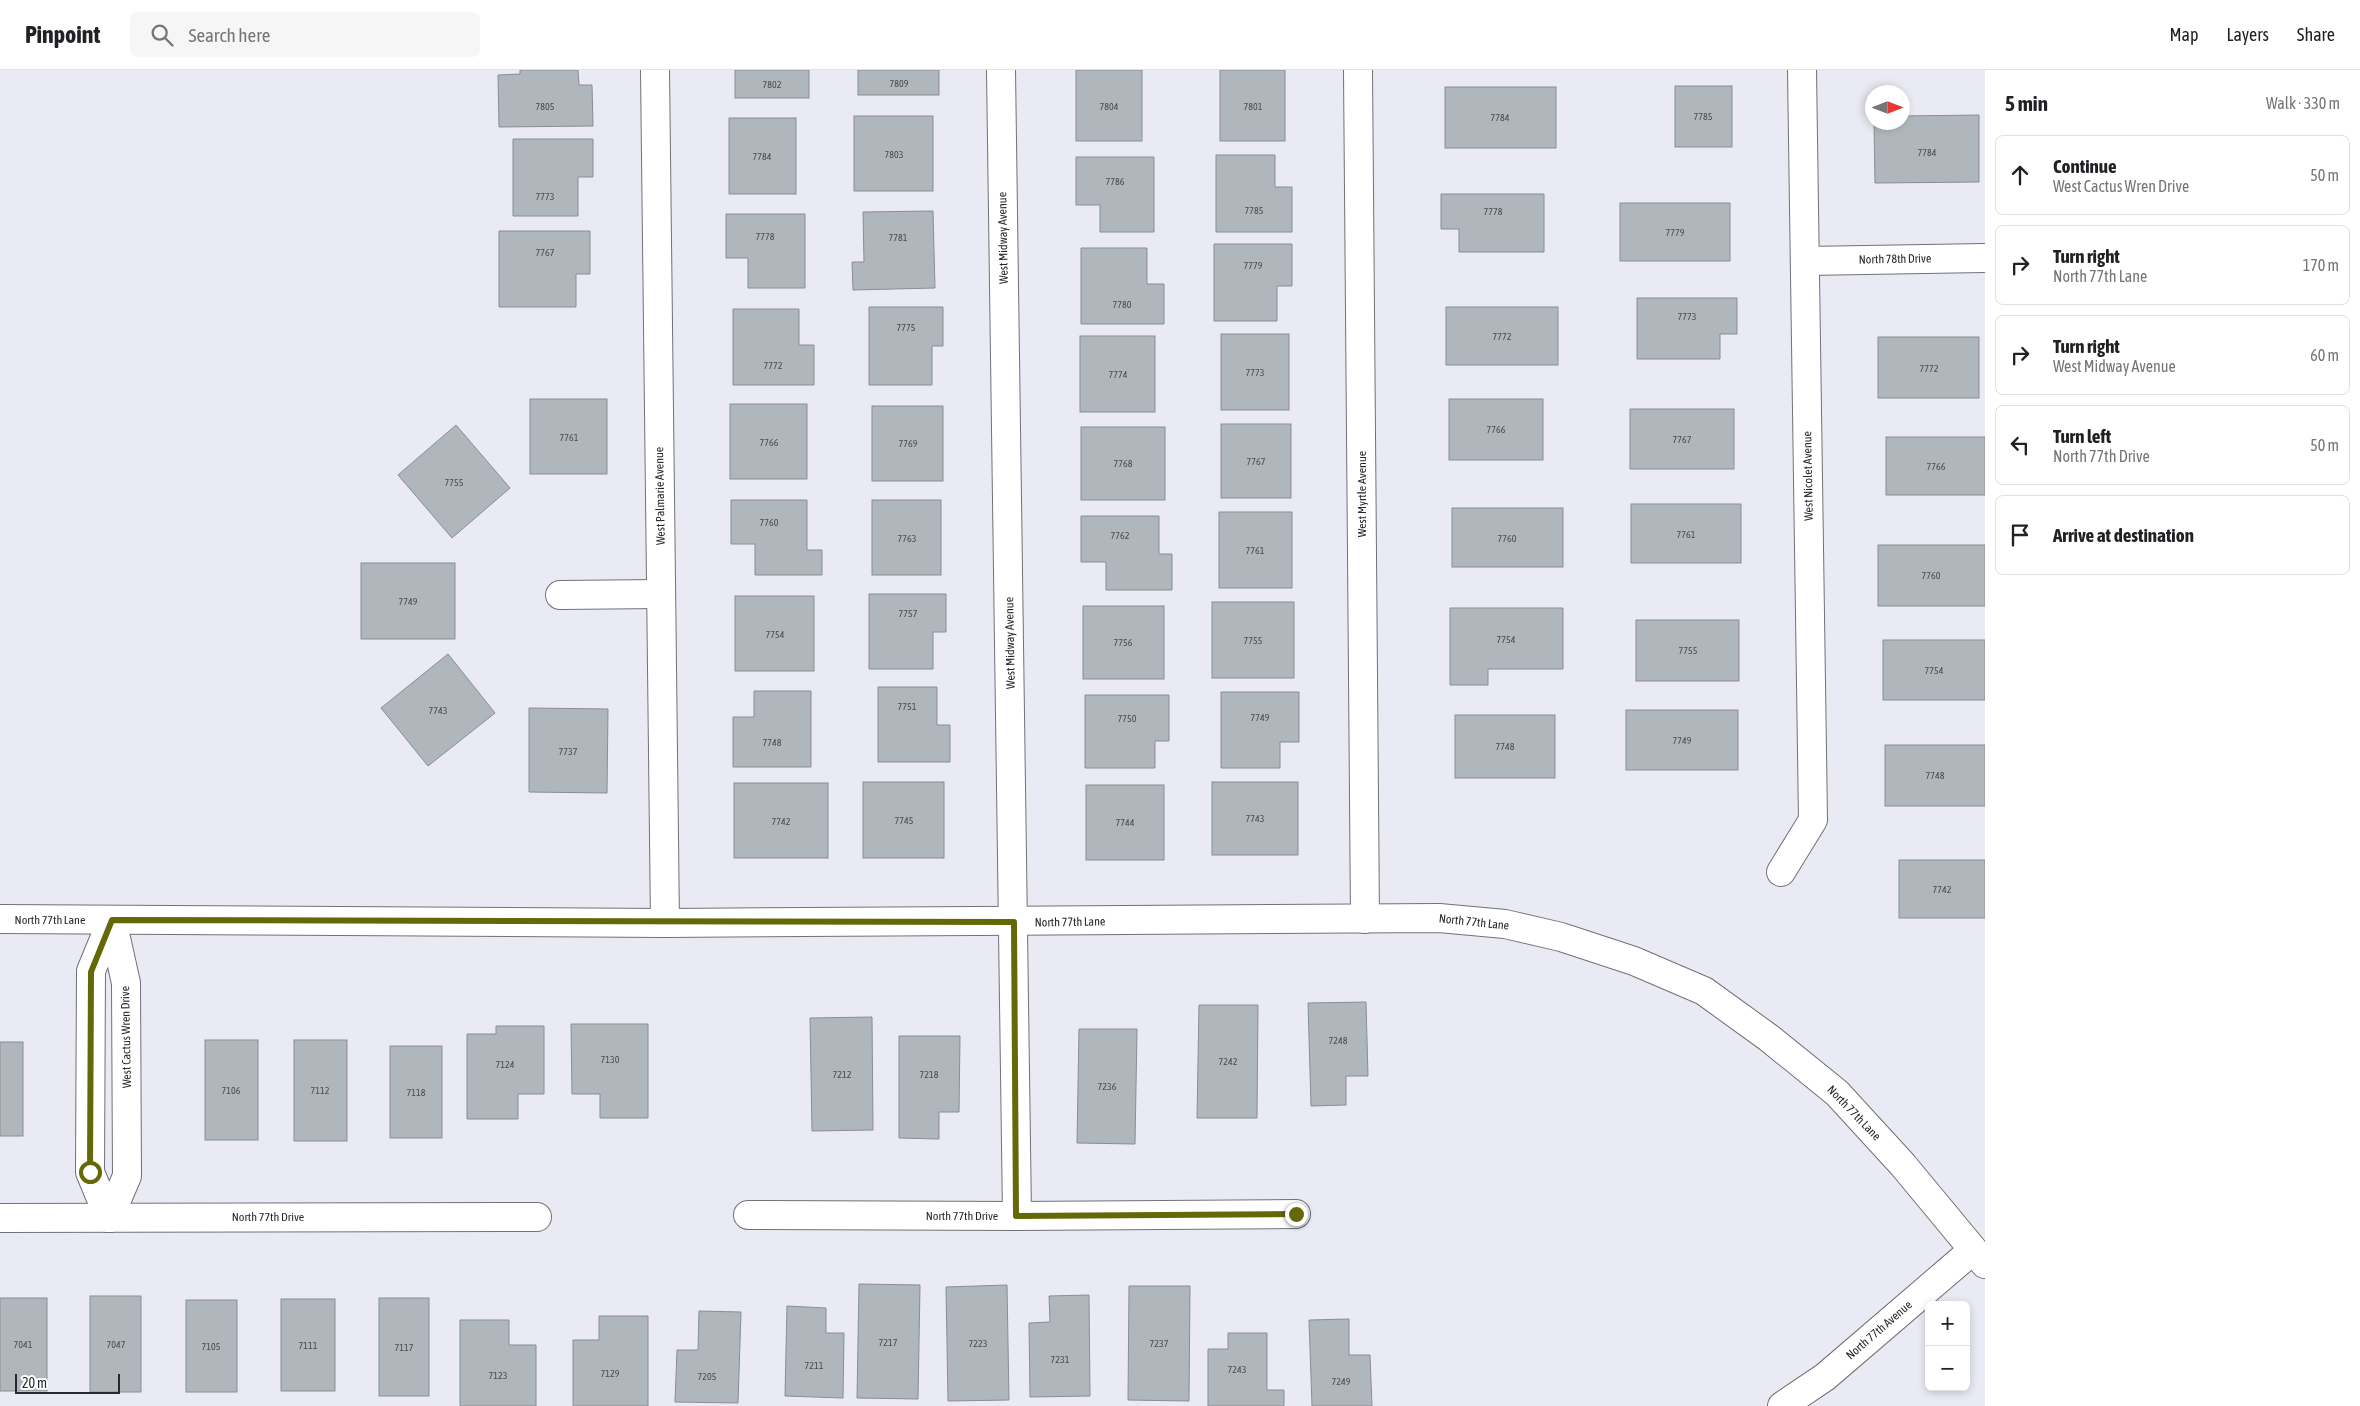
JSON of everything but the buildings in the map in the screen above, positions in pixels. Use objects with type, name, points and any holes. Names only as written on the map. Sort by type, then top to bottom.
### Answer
[{"type":"street","name":"West Palmarie Avenue","points":[[655,70],[665,923]]},
{"type":"street","name":"West Midway Avenue","points":[[1001,70],[1014,922],[1016,1216]]},
{"type":"street","name":"West Myrtle Avenue","points":[[1358,70],[1365,918]]},
{"type":"street","name":"West Nicolet Avenue","points":[[1781,872],[1813,820],[1802,70]]},
{"type":"street","name":"North 78th Drive","points":[[1805,261],[1985,258]]},
{"type":"street","points":[[560,595],[660,594]]},
{"type":"street","name":"North 77th Lane","points":[[0,919],[665,923],[1439,918],[1506,924],[1560,937],[1634,961],[1704,991],[1769,1038],[1837,1093],[1902,1165],[1979,1257]]},
{"type":"street","points":[[109,1218],[90,1172],[91,972],[112,920]]},
{"type":"street","name":"West Cactus Wren Drive","points":[[109,1218],[127,1176],[126,983],[112,920]]},
{"type":"street","name":"North 77th Drive","points":[[748,1215],[1296,1214]]},
{"type":"street","name":"North 77th Drive","points":[[0,1218],[537,1217]]},
{"type":"street","name":"North 77th Avenue","points":[[1782,1406],[1825,1377],[1979,1257]]},
{"type":"route","points":[[90,1172],[91,972],[112,920],[665,923],[1014,922],[1016,1216],[1296,1214]]}]
